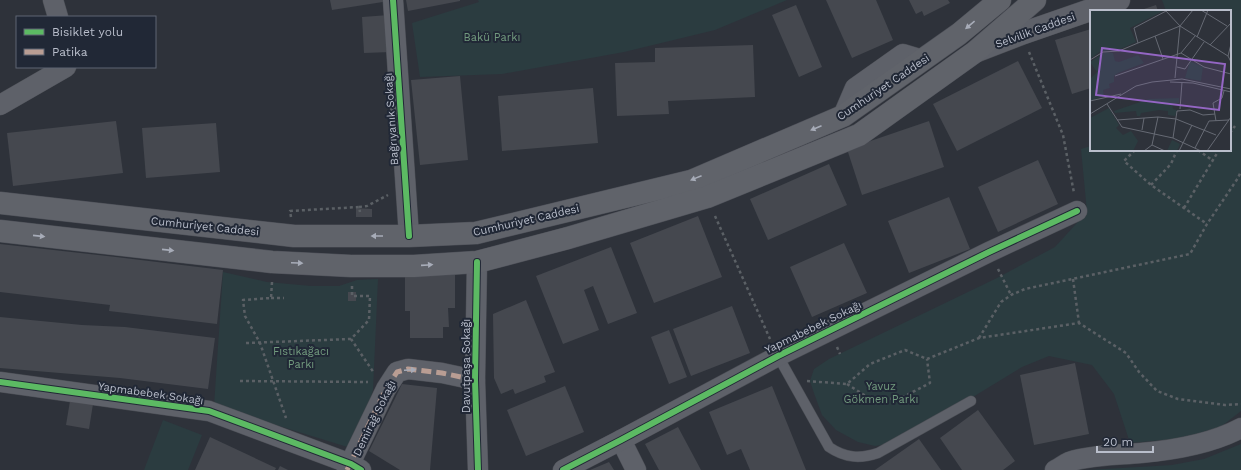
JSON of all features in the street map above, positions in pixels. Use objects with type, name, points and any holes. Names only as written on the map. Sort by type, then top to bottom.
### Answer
[{"type":"main road","name":"Cumhuriyet Caddesi","points":[[0,203],[294,236],[409,236],[476,233],[691,181],[843,116],[959,34],[1000,0]]},
{"type":"main road","points":[[0,231],[272,262],[351,266],[414,266],[477,262],[568,238],[707,197],[859,135],[975,52],[1035,0]]},
{"type":"street","points":[[53,0],[58,16]]},
{"type":"street","name":"Bağrıyanık Sokağı","points":[[393,0],[409,236]]},
{"type":"street","name":"Selvilik Caddesi","points":[[1090,10],[1119,0]]},
{"type":"street","name":"Selvilik Caddesi","points":[[975,52],[1090,10]]},
{"type":"street","points":[[0,105],[64,68]]},
{"type":"street","name":"Yapmabebek Sokağı","points":[[563,470],[778,356],[989,252],[1077,211]]},
{"type":"street","name":"Davutpaşa Sokağı","points":[[477,262],[475,380],[478,470]]},
{"type":"street","name":"Demirağ Sokağı","points":[[353,468],[383,386],[397,372],[408,369],[442,373],[475,380]]},
{"type":"street","name":"Yapmabebek Sokağı","points":[[0,382],[209,411],[353,468]]},
{"type":"street","points":[[1055,470],[1069,462],[1088,458],[1152,452],[1198,444],[1227,435],[1241,428]]},
{"type":"street","points":[[621,440],[636,470]]},
{"type":"lane","points":[[778,356],[829,447],[843,455],[862,457],[878,453],[971,402]]},
{"type":"path","points":[[1021,34],[1063,135],[1077,211]]},
{"type":"path","points":[[1231,132],[1235,126]]},
{"type":"path","points":[[1133,151],[1124,161],[1151,185],[1207,224]]},
{"type":"path","points":[[1151,185],[1171,164],[1177,151]]},
{"type":"path","points":[[1199,151],[1212,160]]},
{"type":"path","points":[[1184,208],[1218,151]]},
{"type":"path","points":[[979,338],[1000,302],[1024,289],[1190,254],[1207,224],[1241,172]]},
{"type":"path","points":[[294,236],[290,211],[367,206],[383,197]]},
{"type":"path","points":[[707,197],[778,356]]},
{"type":"path","points":[[359,207],[360,212]]},
{"type":"path","points":[[989,252],[1011,295]]},
{"type":"path","points":[[271,298],[272,262]]},
{"type":"path","points":[[1073,279],[1079,323]]},
{"type":"path","points":[[246,343],[351,339],[369,320],[370,296]]},
{"type":"path","points":[[284,298],[243,300],[245,316],[260,343],[287,423]]},
{"type":"path","points":[[847,384],[870,364],[905,350],[927,359],[979,338],[1079,323],[1126,353],[1139,372],[1158,391],[1178,399],[1225,405],[1241,404]]},
{"type":"path","points":[[351,339],[383,386]]},
{"type":"path","points":[[793,381],[847,384],[872,400],[901,398],[930,383],[927,359]]},
{"type":"path","points":[[240,381],[383,386]]},
{"type":"green space","name":"Bakü Parkı","points":[[478,0],[787,0],[715,30],[624,52],[502,74],[420,77],[412,23],[479,2]]},
{"type":"green space","name":"Yavuz Gökmen Parkı","points":[[1162,0],[1241,0],[1241,411],[1209,436],[1130,443],[1114,394],[1092,365],[1049,356],[1022,367],[899,442],[875,446],[858,442],[836,430],[822,415],[815,396],[810,381],[814,369],[829,359],[997,278],[1055,247],[1087,212],[1081,149],[1090,146],[1090,151],[1231,151],[1231,10],[1166,10]]},
{"type":"green space","name":"Fıstıkağacı Parkı","points":[[223,272],[267,282],[311,286],[339,286],[357,280],[378,279],[373,390],[354,449],[214,406]]},
{"type":"green space","points":[[163,420],[202,435],[188,470],[144,470]]},
{"type":"green space","points":[[1241,444],[1241,470],[1089,470],[1172,465],[1204,459]]},
{"type":"building","points":[[330,0],[389,0],[389,1],[332,10]]},
{"type":"building","points":[[406,0],[460,0],[460,1],[408,11]]},
{"type":"building","points":[[826,0],[876,0],[893,40],[852,58]]},
{"type":"building","points":[[909,0],[948,0],[950,3],[924,16],[922,11],[916,14]]},
{"type":"building","points":[[796,5],[822,67],[799,77],[772,15]]},
{"type":"building","points":[[1156,5],[1158,10],[1141,10]]},
{"type":"building","points":[[389,15],[391,52],[364,53],[362,17]]},
{"type":"building","points":[[1090,29],[1090,88],[1072,94],[1055,40]]},
{"type":"building","points":[[753,45],[755,97],[668,101],[669,114],[617,116],[615,63],[655,62],[655,48]]},
{"type":"building","points":[[1018,61],[1042,108],[957,151],[933,104]]},
{"type":"building","points":[[460,76],[468,160],[420,165],[411,80]]},
{"type":"building","points":[[593,88],[598,143],[502,151],[498,96]]},
{"type":"building","points":[[116,121],[123,173],[13,186],[7,133]]},
{"type":"building","points":[[929,121],[944,167],[862,195],[847,149]]},
{"type":"building","points":[[216,123],[220,172],[146,178],[142,128]]},
{"type":"building","points":[[1038,160],[1058,204],[998,232],[978,187]]},
{"type":"building","points":[[829,164],[847,205],[768,240],[750,199]]},
{"type":"building","points":[[949,197],[970,249],[909,273],[888,221]]},
{"type":"building","points":[[356,208],[372,209],[372,217],[356,217]]},
{"type":"building","points":[[698,216],[722,277],[654,303],[630,243]]},
{"type":"building","points":[[844,243],[867,293],[812,317],[790,267]]},
{"type":"building","points":[[0,244],[223,270],[217,324],[109,311],[110,305],[0,292]]},
{"type":"building","points":[[611,247],[637,313],[608,324],[593,286],[584,290],[599,330],[563,344],[536,276]]},
{"type":"building","points":[[405,271],[455,271],[455,308],[448,308],[449,327],[443,327],[443,338],[410,338],[410,311],[405,311]]},
{"type":"building","points":[[348,292],[356,292],[356,301],[348,301]]},
{"type":"building","points":[[526,300],[555,372],[544,376],[546,382],[515,394],[513,389],[501,394],[494,378],[493,314]]},
{"type":"building","points":[[732,306],[750,353],[691,376],[673,329]]},
{"type":"building","points":[[0,317],[82,325],[125,327],[215,338],[208,389],[120,378],[0,368]]},
{"type":"building","points":[[669,330],[687,377],[669,384],[651,337]]},
{"type":"building","points":[[1075,363],[1089,434],[1034,445],[1020,375]]},
{"type":"building","points":[[402,384],[437,388],[430,470],[400,470],[369,451]]},
{"type":"building","points":[[565,386],[584,432],[526,456],[507,410]]},
{"type":"building","points":[[772,386],[806,470],[750,470],[741,449],[727,455],[709,412]]},
{"type":"building","points":[[70,401],[93,404],[89,429],[66,425]]},
{"type":"building","points":[[978,410],[1015,461],[1003,470],[962,470],[940,438]]},
{"type":"building","points":[[678,427],[701,470],[659,470],[645,444]]},
{"type":"building","points":[[210,437],[276,468],[275,470],[195,470]]},
{"type":"building","points":[[919,439],[941,470],[875,470]]},
{"type":"building","points":[[609,462],[614,470],[590,470]]},
{"type":"building","points":[[280,466],[288,470],[278,470]]},
{"type":"marked path","points":[[347,470],[386,389],[397,372],[408,369],[442,373],[475,380]]},
{"type":"cycle path","points":[[393,0],[409,236]]},
{"type":"cycle path","points":[[563,470],[778,356],[989,252],[1077,211]]},
{"type":"cycle path","points":[[477,262],[475,380],[478,470]]},
{"type":"cycle path","points":[[0,382],[209,411],[351,464],[361,470]]}]
